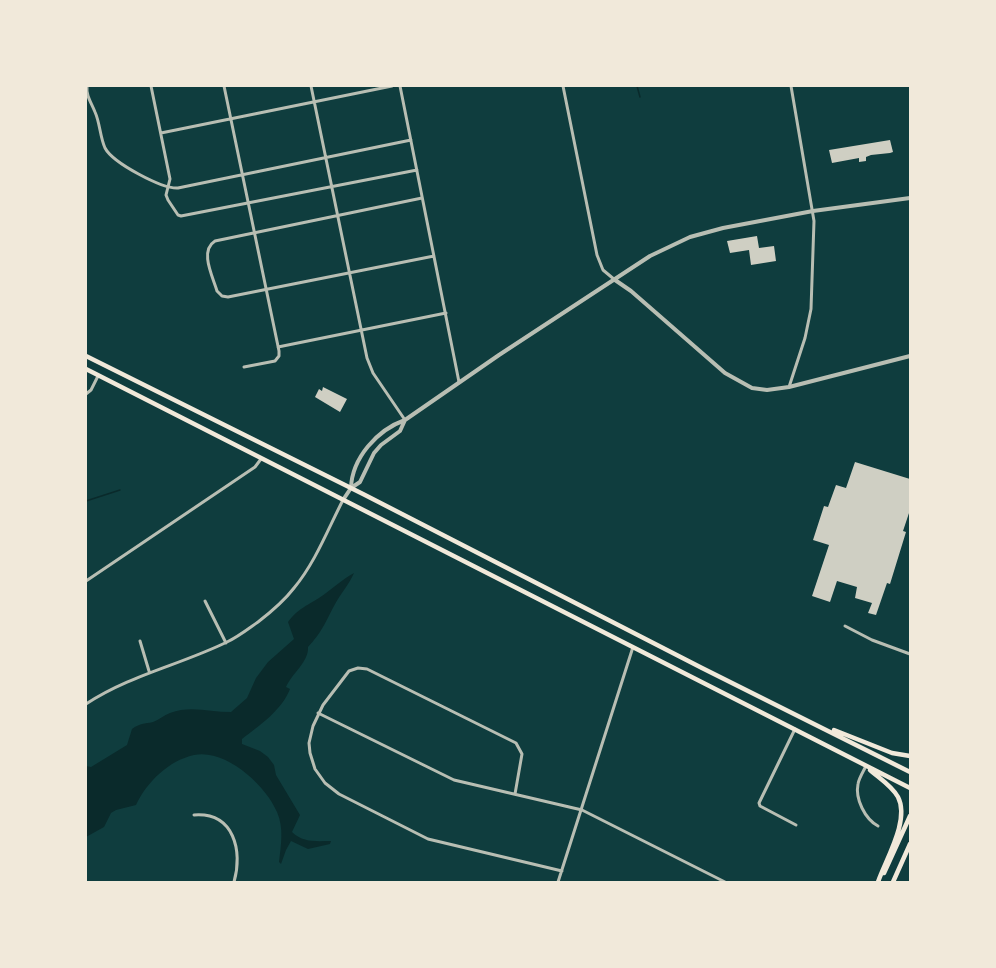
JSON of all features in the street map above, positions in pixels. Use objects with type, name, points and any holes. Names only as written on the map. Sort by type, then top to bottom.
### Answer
[{"type":"main road","points":[[86,356],[910,771]]},
{"type":"main road","points":[[86,369],[910,788]]},
{"type":"main road","points":[[823,728],[856,737],[892,753],[910,756]]},
{"type":"main road","points":[[866,766],[894,791],[902,809],[900,824],[879,882]]},
{"type":"main road","points":[[879,882],[910,816]]},
{"type":"main road","points":[[893,882],[910,846]]},
{"type":"street","points":[[87,86],[87,96],[96,112],[109,154],[155,183],[168,188],[178,188],[326,159],[411,140]]},
{"type":"street","points":[[151,86],[170,179],[168,200],[181,216],[417,170]]},
{"type":"street","points":[[224,86],[279,356],[275,361],[244,366]]},
{"type":"street","points":[[311,86],[369,364],[405,420]]},
{"type":"street","points":[[161,133],[392,86]]},
{"type":"street","points":[[400,86],[459,382]]},
{"type":"street","points":[[563,86],[597,255],[603,270],[631,291],[734,380],[759,390],[789,387],[910,356]]},
{"type":"street","points":[[789,387],[805,338],[811,309],[813,212],[791,86]]},
{"type":"street","points":[[423,198],[214,241],[208,246],[207,254],[215,285],[219,293],[225,297],[434,256]]},
{"type":"street","points":[[351,488],[351,478],[371,442],[393,425],[405,420],[650,256],[698,234],[813,212],[910,198]]},
{"type":"street","points":[[278,347],[446,313]]},
{"type":"street","points":[[86,394],[99,376]]},
{"type":"street","points":[[86,704],[118,685],[149,671],[226,643],[268,614],[296,586],[343,500],[351,488],[360,482],[374,453],[400,431],[405,420]]},
{"type":"street","points":[[86,581],[254,468],[261,459]]},
{"type":"street","points":[[205,601],[226,643]]},
{"type":"street","points":[[845,626],[872,640],[910,654]]},
{"type":"street","points":[[140,642],[149,671]]},
{"type":"street","points":[[558,882],[633,646]]},
{"type":"street","points":[[515,794],[522,754],[516,743],[367,669],[357,668],[349,671],[318,713],[310,735],[312,761],[320,778],[339,794],[428,839],[562,871]]},
{"type":"street","points":[[318,713],[438,774],[471,786],[582,810],[725,882]]},
{"type":"street","points":[[795,729],[759,803],[760,806],[796,825]]},
{"type":"street","points":[[866,766],[858,783],[858,796],[866,816],[878,826]]},
{"type":"street","points":[[194,815],[201,814],[214,818],[233,836],[239,861],[234,882]]},
{"type":"water","points":[[354,573],[320,632],[308,647],[306,658],[286,687],[290,689],[282,704],[270,717],[242,739],[242,744],[260,751],[274,765],[276,775],[300,815],[292,832],[305,840],[331,841],[330,844],[308,849],[291,841],[281,864],[279,862],[281,824],[272,802],[254,780],[243,771],[219,757],[206,754],[184,758],[167,767],[146,788],[136,805],[111,813],[104,827],[86,837],[86,766],[91,767],[127,745],[132,729],[135,727],[155,721],[170,713],[193,709],[231,712],[247,698],[256,678],[268,662],[294,639],[288,622],[292,617]]},
{"type":"building","points":[[890,140],[893,152],[871,155],[866,157],[866,161],[859,162],[859,158],[832,163],[829,150]]},
{"type":"building","points":[[757,236],[759,248],[774,246],[776,261],[751,265],[749,250],[730,253],[727,241]]},
{"type":"building","points":[[323,387],[347,399],[340,412],[315,397],[319,389],[322,391]]},
{"type":"building","points":[[855,462],[910,479],[910,510],[903,531],[906,532],[890,584],[887,583],[876,615],[868,613],[872,603],[855,598],[857,587],[837,581],[830,602],[812,596],[829,545],[813,540],[824,506],[828,507],[836,485],[846,488]]},
{"type":"waterway","points":[[637,86],[640,97]]},
{"type":"waterway","points":[[86,501],[120,490]]}]
